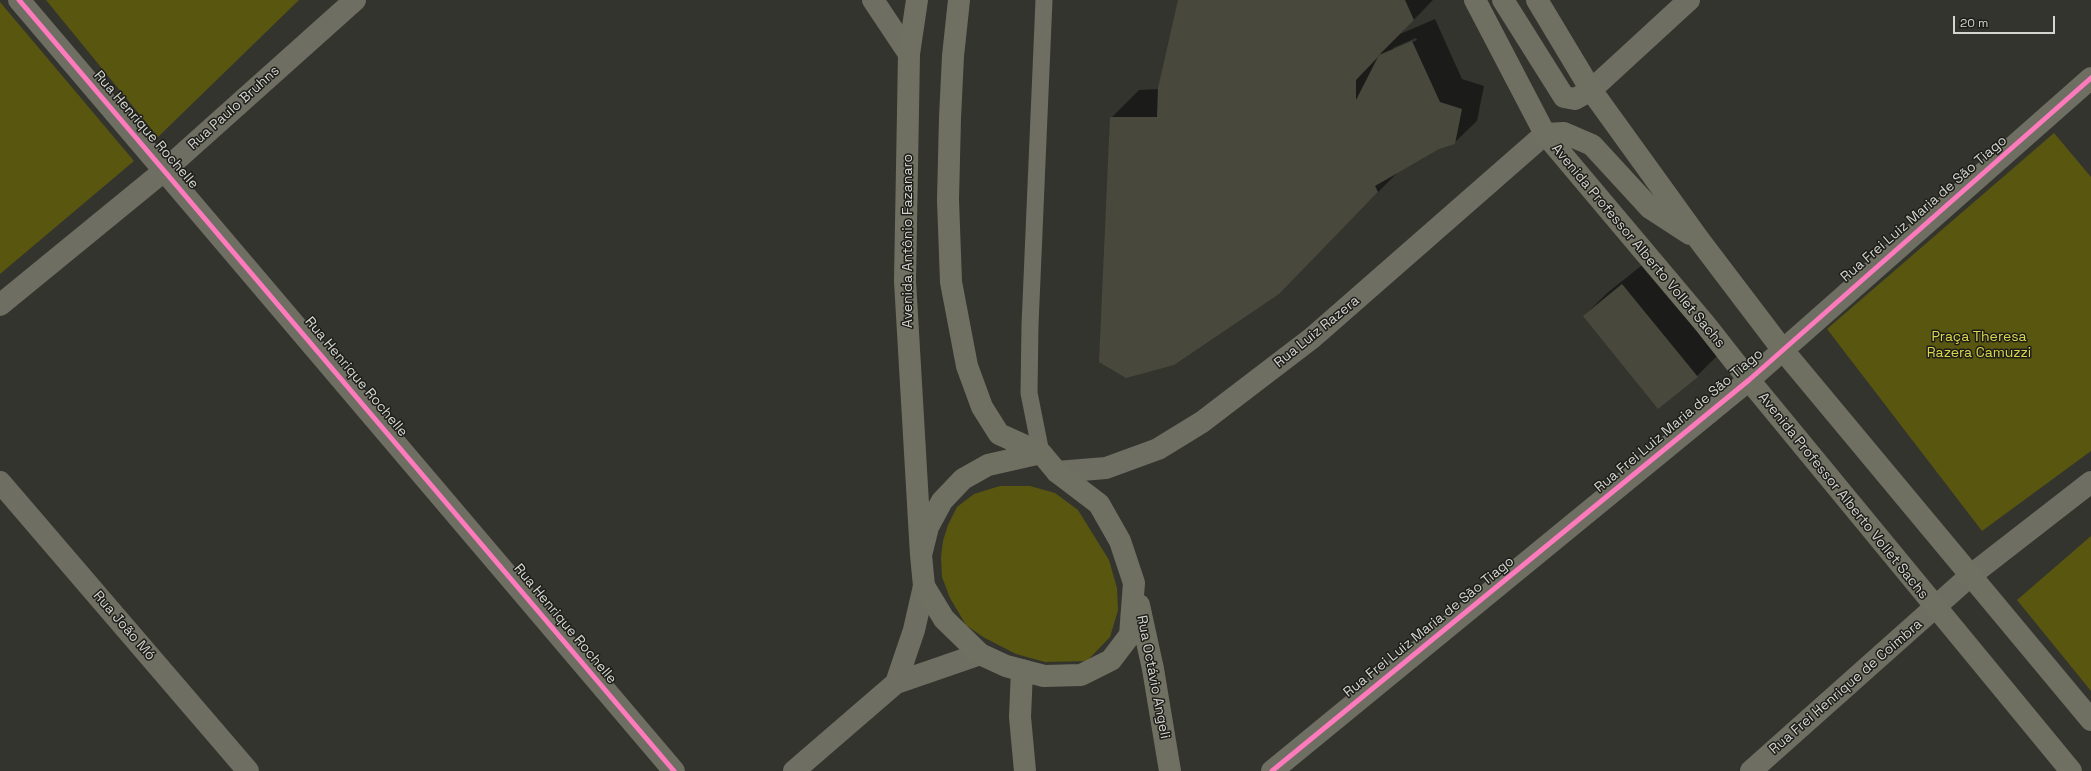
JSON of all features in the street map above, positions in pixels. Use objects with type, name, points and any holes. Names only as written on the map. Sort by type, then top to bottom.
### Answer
[{"type":"main road","name":"Avenida Antônio Fazanaro","points":[[918,0],[909,54],[905,281],[924,586]]},
{"type":"main road","points":[[960,0],[952,56],[950,118],[948,200],[951,282],[967,366],[982,407],[999,434],[1041,454]]},
{"type":"main road","name":"Avenida Professor Alberto Vollet Sachs","points":[[1475,0],[1545,134],[1705,324],[1748,380],[2071,771]]},
{"type":"main road","points":[[1503,0],[1564,97],[1575,99],[1592,90]]},
{"type":"main road","points":[[1538,0],[1592,90],[1700,241],[1782,349],[2091,720]]},
{"type":"main road","points":[[1545,134],[1564,133],[1592,145],[1650,208],[1700,241]]},
{"type":"main road","points":[[921,555],[928,527],[942,501],[963,479],[988,465],[1041,454]]},
{"type":"main road","name":"Rua Octávio Angeli","points":[[1041,454],[1057,472],[1099,504],[1120,541],[1134,583],[1153,669],[1170,771]]},
{"type":"main road","points":[[924,586],[944,619],[980,654],[1022,670],[1044,676],[1081,675],[1111,660],[1130,635],[1134,583]]},
{"type":"main road","points":[[1022,670],[1020,717],[1025,771]]},
{"type":"street","name":"Rua Henrique Rochelle","points":[[19,0],[165,170],[674,771]]},
{"type":"street","name":"Rua Paulo Bruhns","points":[[0,305],[165,170],[355,0]]},
{"type":"street","points":[[874,0],[909,54]]},
{"type":"street","points":[[1592,90],[1689,0]]},
{"type":"street","name":"Rua Frei Luiz Maria de São Tiago","points":[[1272,771],[1748,380],[2091,78]]},
{"type":"street","name":"Rua Luiz Razera","points":[[1057,472],[1106,468],[1158,449],[1202,422],[1312,338],[1545,134]]},
{"type":"street","name":"Rua João Mó","points":[[0,482],[248,771]]},
{"type":"street","name":"Rua Frei Henrique de Coimbra","points":[[1750,771],[1970,576],[2091,482]]},
{"type":"street","points":[[896,683],[914,630],[924,586]]},
{"type":"street","points":[[794,771],[896,683],[980,654]]},
{"type":"lane","points":[[1041,454],[1029,393],[1030,333],[1044,0]]},
{"type":"green space","points":[[46,0],[299,0],[158,137]]},
{"type":"green space","points":[[0,2],[134,161],[0,274]]},
{"type":"green space","name":"Praça Theresa Razera Camuzzi","points":[[2054,133],[2091,177],[2091,451],[1982,531],[1827,329]]},
{"type":"green space","points":[[1000,486],[1030,486],[1055,493],[1078,510],[1109,560],[1117,588],[1118,610],[1110,637],[1087,661],[1045,662],[1016,654],[983,637],[966,625],[950,598],[942,577],[941,557],[943,541],[948,525],[957,507],[974,494]]},
{"type":"green space","points":[[2091,536],[2091,691],[2017,600]]},
{"type":"building","points":[[1178,0],[1405,0],[1414,20],[1380,55],[1412,41],[1440,102],[1462,109],[1455,144],[1439,149],[1375,186],[1378,192],[1279,294],[1174,365],[1126,378],[1099,362],[1110,117],[1157,117],[1158,88]],"holes":[[[1378,57],[1356,100],[1356,80]]]},
{"type":"building","points":[[1622,284],[1698,377],[1658,409],[1583,316]]},
{"type":"cycle path","points":[[19,0],[674,771]]},
{"type":"cycle path","points":[[1272,771],[1749,380],[2091,78]]}]
